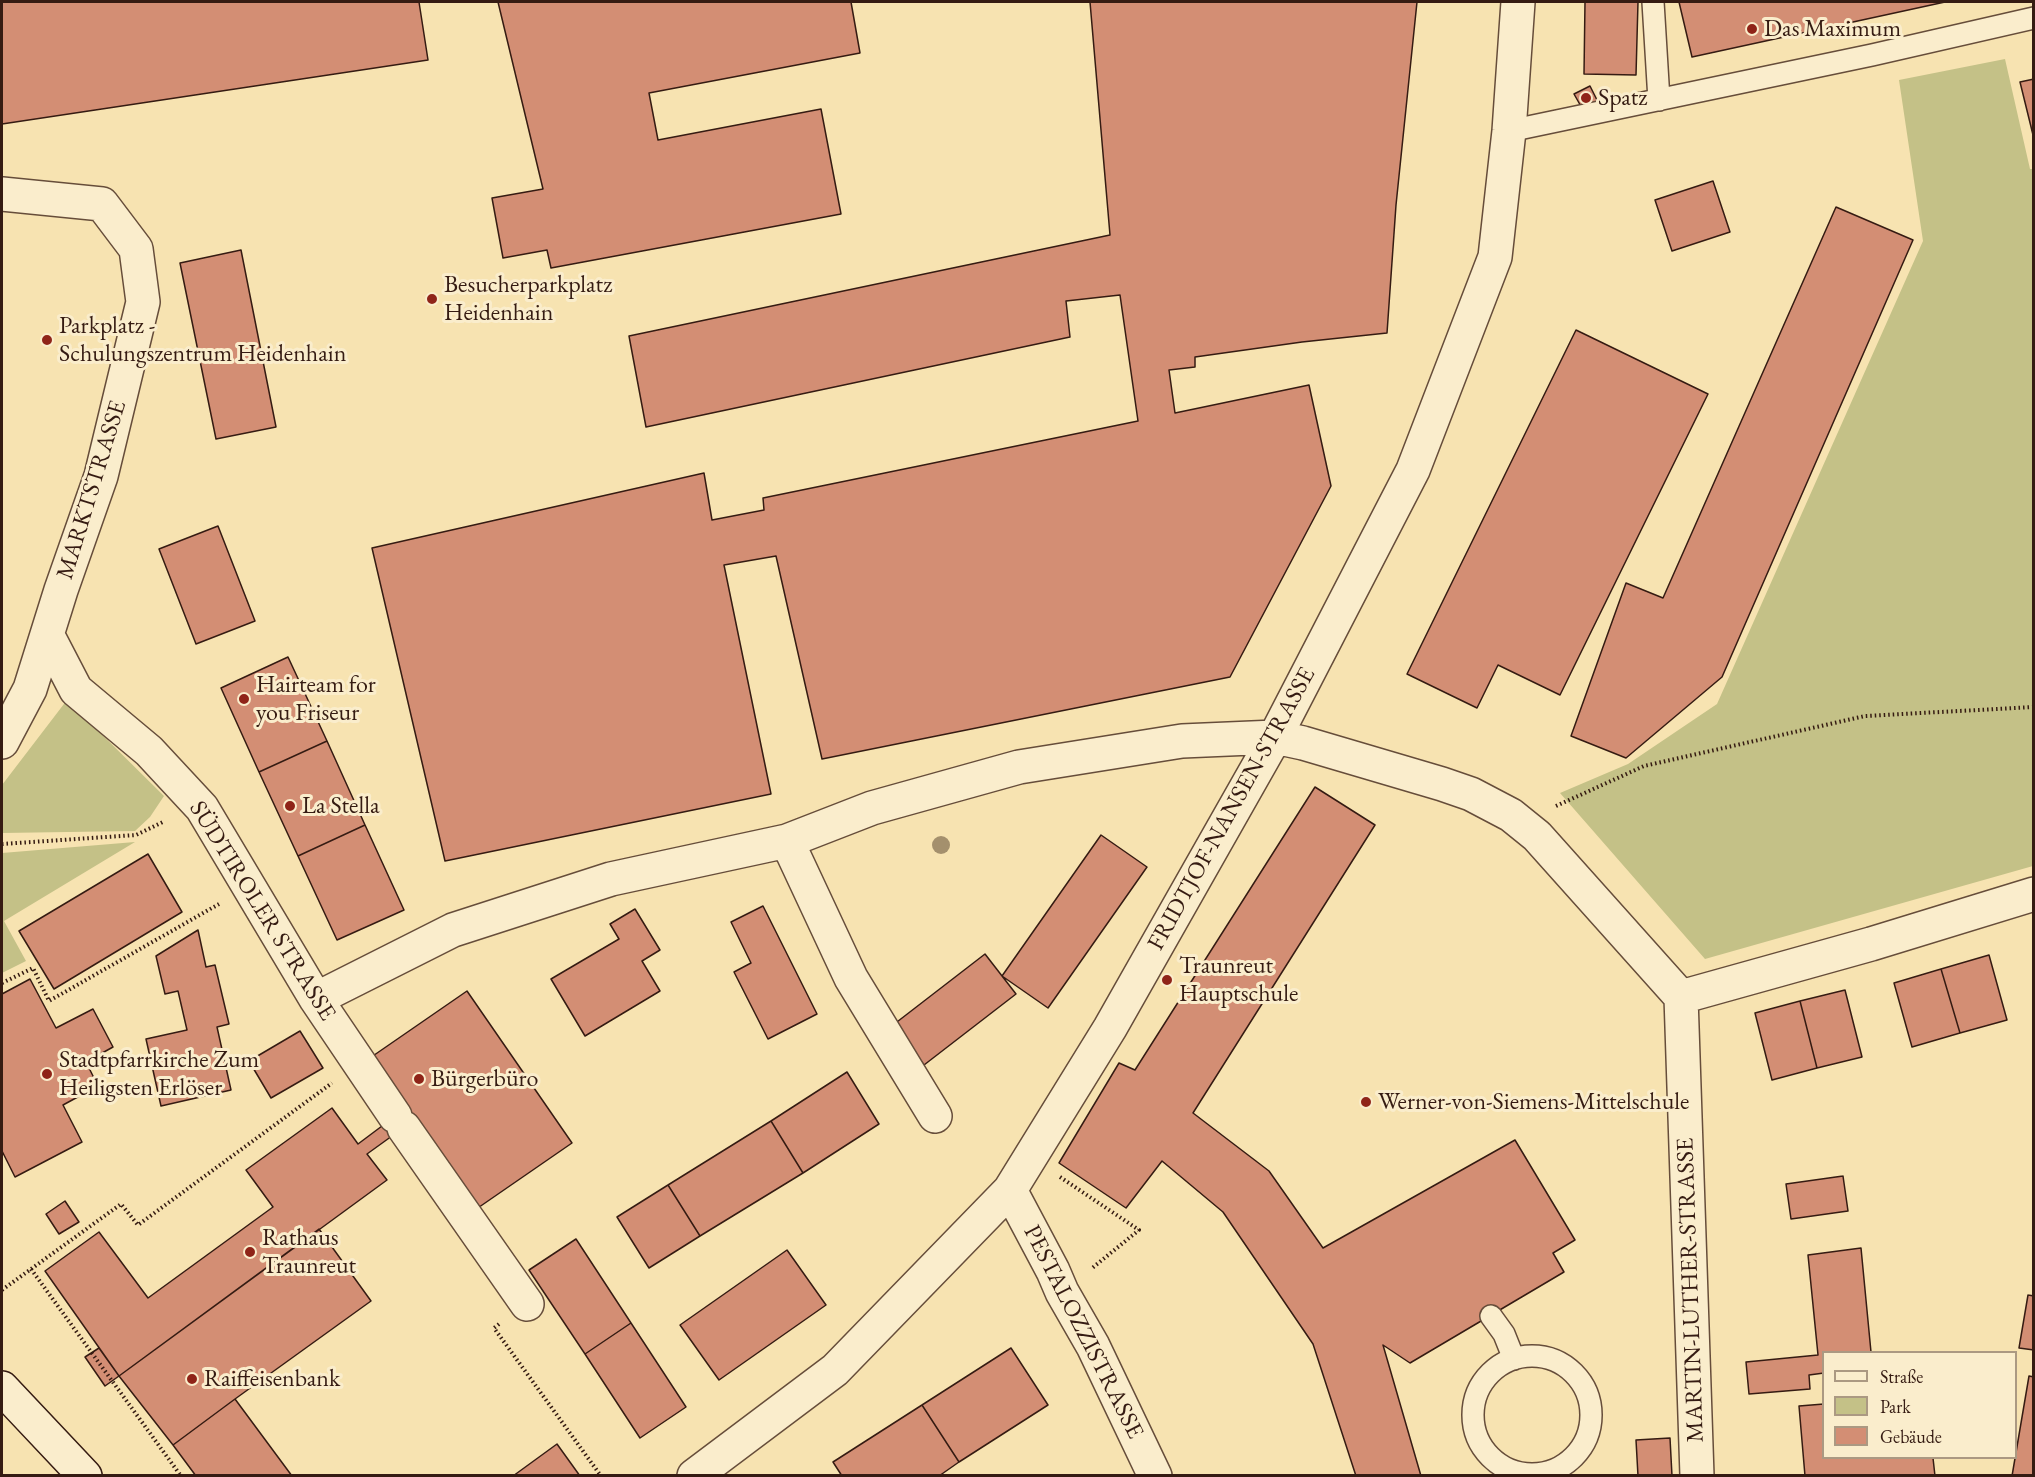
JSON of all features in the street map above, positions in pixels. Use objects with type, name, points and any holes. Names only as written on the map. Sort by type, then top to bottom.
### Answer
[{"type":"street","name":"FRIDTJOF-NANSEN-STRASSE","points":[[694,1476],[835,1370],[1010,1190],[1110,1028],[1275,737],[1418,458],[1495,257],[1509,131],[1518,2]]},
{"type":"street","name":"MARKTSTRASSE","points":[[2,194],[102,204],[136,249],[143,302],[101,476],[61,590],[30,689],[2,742]]},
{"type":"street","name":"SÜDTIROLER STRASSE","points":[[48,636],[76,690],[149,751],[202,808],[316,999],[527,1304]]},
{"type":"street","points":[[316,999],[453,930],[610,879],[787,841],[872,808],[1019,767],[1182,741],[1275,737],[1442,783],[1495,806],[1537,836],[1681,997],[1871,944],[2034,894]]},
{"type":"street","points":[[787,841],[851,978],[935,1116]]},
{"type":"street","name":"MARTIN-LUTHER-STRASSE","points":[[1681,997],[1697,1476]]},
{"type":"street","name":"PESTALOZZISTRASSE","points":[[1010,1190],[1062,1292],[1093,1346],[1155,1476]]},
{"type":"street","points":[[2,1388],[85,1476]]},
{"type":"lane","points":[[1653,2],[1659,100]]},
{"type":"lane","points":[[1509,131],[1872,55],[2034,18]]},
{"type":"lane","points":[[1491,1316],[1504,1334],[1514,1359]]},
{"type":"lane","points":[[1543,1357],[1562,1364],[1577,1376],[1588,1393],[1592,1412],[1590,1431],[1582,1449],[1568,1463],[1551,1472],[1531,1475],[1512,1471],[1495,1462],[1482,1448],[1474,1430],[1473,1410],[1478,1391],[1489,1375],[1505,1362],[1514,1359],[1543,1357]]},
{"type":"path","points":[[1526,826],[1538,813],[1644,766],[1865,716],[2034,707]]},
{"type":"path","points":[[2,844],[136,835],[172,818],[202,808]]},
{"type":"path","points":[[2,983],[33,968],[49,1001],[250,886]]},
{"type":"path","points":[[2,1290],[121,1204],[138,1225],[359,1063]]},
{"type":"path","points":[[1057,1175],[1139,1230],[1062,1292]]},
{"type":"path","points":[[31,1269],[181,1476]]},
{"type":"path","points":[[527,1304],[494,1328],[601,1476]]},
{"type":"green space","points":[[2005,59],[2030,169],[2034,169],[2033,866],[1705,959],[1560,793],[1628,764],[1717,704],[1923,241],[1899,80]]},
{"type":"green space","points":[[67,700],[164,796],[150,817],[135,831],[2,833],[2,785]]},
{"type":"green space","points":[[135,842],[4,921],[26,961],[2,973],[2,853]]},
{"type":"building","points":[[2,2],[419,2],[428,60],[2,124]]},
{"type":"building","points":[[498,2],[851,2],[860,53],[649,93],[658,140],[821,109],[841,214],[551,268],[547,250],[503,258],[492,198],[543,189]]},
{"type":"building","points":[[1090,2],[1417,2],[1396,205],[1387,333],[1195,357],[1195,367],[1169,370],[1175,413],[1309,385],[1331,486],[1230,677],[822,759],[776,556],[724,565],[771,794],[445,861],[372,548],[704,473],[712,520],[764,510],[763,498],[1138,421],[1120,295],[1066,301],[1070,337],[646,427],[629,336],[1110,235]]},
{"type":"building","points":[[1585,2],[1638,2],[1636,75],[1584,74]]},
{"type":"building","name":"Das Maximum","points":[[1679,2],[1945,2],[1692,57]]},
{"type":"building","points":[[2034,79],[2034,139],[2020,82]]},
{"type":"building","name":"Spatz","points":[[1590,86],[1598,102],[1583,110],[1574,94]]},
{"type":"building","points":[[1713,181],[1730,232],[1672,251],[1655,200]]},
{"type":"building","points":[[1836,207],[1913,240],[1722,677],[1626,758],[1571,736],[1626,583],[1663,598]]},
{"type":"building","points":[[241,250],[276,427],[216,439],[180,263]]},
{"type":"building","points":[[1576,330],[1708,394],[1560,695],[1498,665],[1477,708],[1407,674]]},
{"type":"building","points":[[218,526],[255,621],[196,644],[159,549]]},
{"type":"building","points":[[288,657],[327,741],[259,772],[221,688]]},
{"type":"building","points":[[327,741],[365,825],[298,856],[259,772]]},
{"type":"building","points":[[1315,787],[1375,825],[1193,1113],[1269,1171],[1323,1248],[1515,1140],[1575,1240],[1553,1253],[1564,1272],[1410,1363],[1383,1345],[1421,1476],[1356,1476],[1313,1344],[1223,1212],[1162,1161],[1126,1208],[1059,1163],[1119,1063],[1135,1070]]},
{"type":"building","points":[[365,825],[404,910],[337,940],[298,856]]},
{"type":"building","points":[[1101,835],[1147,867],[1048,1008],[1002,976]]},
{"type":"building","points":[[148,854],[182,912],[54,989],[19,931]]},
{"type":"building","points":[[763,906],[817,1014],[768,1039],[734,972],[751,963],[731,922]]},
{"type":"building","points":[[635,909],[660,950],[642,961],[660,991],[585,1036],[551,979],[619,939],[610,924]]},
{"type":"building","points":[[198,930],[206,967],[215,965],[229,1024],[217,1027],[231,1090],[161,1106],[146,1039],[187,1030],[178,991],[165,994],[156,956]]},
{"type":"building","points":[[985,954],[1016,994],[924,1065],[893,1025]]},
{"type":"building","points":[[1989,955],[2007,1020],[1960,1033],[1941,969]]},
{"type":"building","points":[[1941,969],[1960,1033],[1912,1047],[1894,983]]},
{"type":"building","name":"Stadtpfarrkirche Zum Heiligsten Erlöser","points":[[30,979],[56,1028],[93,1009],[113,1047],[86,1062],[98,1086],[63,1105],[82,1142],[15,1177],[2,1151],[2,994]]},
{"type":"building","points":[[1845,990],[1862,1057],[1817,1068],[1800,1001]]},
{"type":"building","points":[[467,991],[572,1143],[472,1212],[367,1060]]},
{"type":"building","points":[[1800,1001],[1817,1068],[1772,1080],[1755,1013]]},
{"type":"building","points":[[300,1031],[323,1068],[271,1098],[249,1061]]},
{"type":"building","points":[[847,1072],[879,1124],[803,1173],[771,1121]]},
{"type":"building","name":"Rathaus Traunreut","points":[[332,1108],[358,1144],[402,1111],[410,1123],[367,1154],[387,1180],[119,1376],[45,1271],[99,1232],[148,1298],[273,1207],[246,1170]]},
{"type":"building","points":[[771,1121],[803,1173],[700,1236],[668,1185]]},
{"type":"building","points":[[1843,1176],[1848,1211],[1791,1219],[1786,1184]]},
{"type":"building","points":[[668,1185],[700,1236],[649,1268],[617,1217]]},
{"type":"building","points":[[65,1201],[79,1222],[59,1234],[46,1214]]},
{"type":"building","points":[[319,1229],[371,1301],[173,1445],[119,1376]]},
{"type":"building","points":[[576,1239],[631,1323],[585,1354],[529,1270]]},
{"type":"building","points":[[1861,1248],[1871,1351],[1822,1351],[1822,1373],[1809,1375],[1810,1389],[1749,1394],[1746,1362],[1818,1355],[1808,1255]]},
{"type":"building","points":[[787,1250],[826,1305],[719,1380],[680,1325]]},
{"type":"building","points":[[2028,1295],[2034,1296],[2034,1350],[2019,1348]]},
{"type":"building","points":[[631,1323],[686,1407],[640,1438],[585,1354]]},
{"type":"building","points":[[99,1348],[119,1376],[105,1386],[85,1357]]},
{"type":"building","points":[[1011,1348],[1048,1405],[959,1462],[922,1405]]},
{"type":"building","points":[[2029,1376],[2034,1377],[2034,1476],[2012,1476],[2015,1459],[2017,1459]]},
{"type":"building","points":[[235,1399],[292,1476],[196,1476],[173,1445]]},
{"type":"building","points":[[1822,1404],[1822,1459],[1933,1459],[1935,1476],[1805,1476],[1799,1406]]},
{"type":"building","points":[[922,1405],[959,1462],[939,1476],[842,1476],[833,1462]]},
{"type":"building","points":[[1670,1438],[1672,1476],[1638,1476],[1636,1440]]},
{"type":"building","points":[[557,1444],[580,1476],[513,1476]]},
{"type":"place","name":"Das Maximum","points":[[1752,29]]},
{"type":"place","name":"Spatz","points":[[1586,98]]},
{"type":"place","name":"Besucherparkplatz Heidenhain","points":[[432,299]]},
{"type":"place","name":"Parkplatz - Schulungszentrum Heidenhain","points":[[47,340]]},
{"type":"place","name":"Hairteam for you Friseur","points":[[244,699]]},
{"type":"place","name":"La Stella","points":[[290,806]]},
{"type":"place","name":"Traunreut Hauptschule","points":[[1167,980]]},
{"type":"place","name":"Stadtpfarrkirche Zum Heiligsten Erlöser","points":[[47,1074]]},
{"type":"place","name":"Bürgerbüro","points":[[419,1079]]},
{"type":"place","name":"Werner-von-Siemens-Mittelschule","points":[[1366,1102]]},
{"type":"place","name":"Rathaus Traunreut","points":[[250,1252]]},
{"type":"place","name":"Raiffeisenbank","points":[[192,1379]]}]
